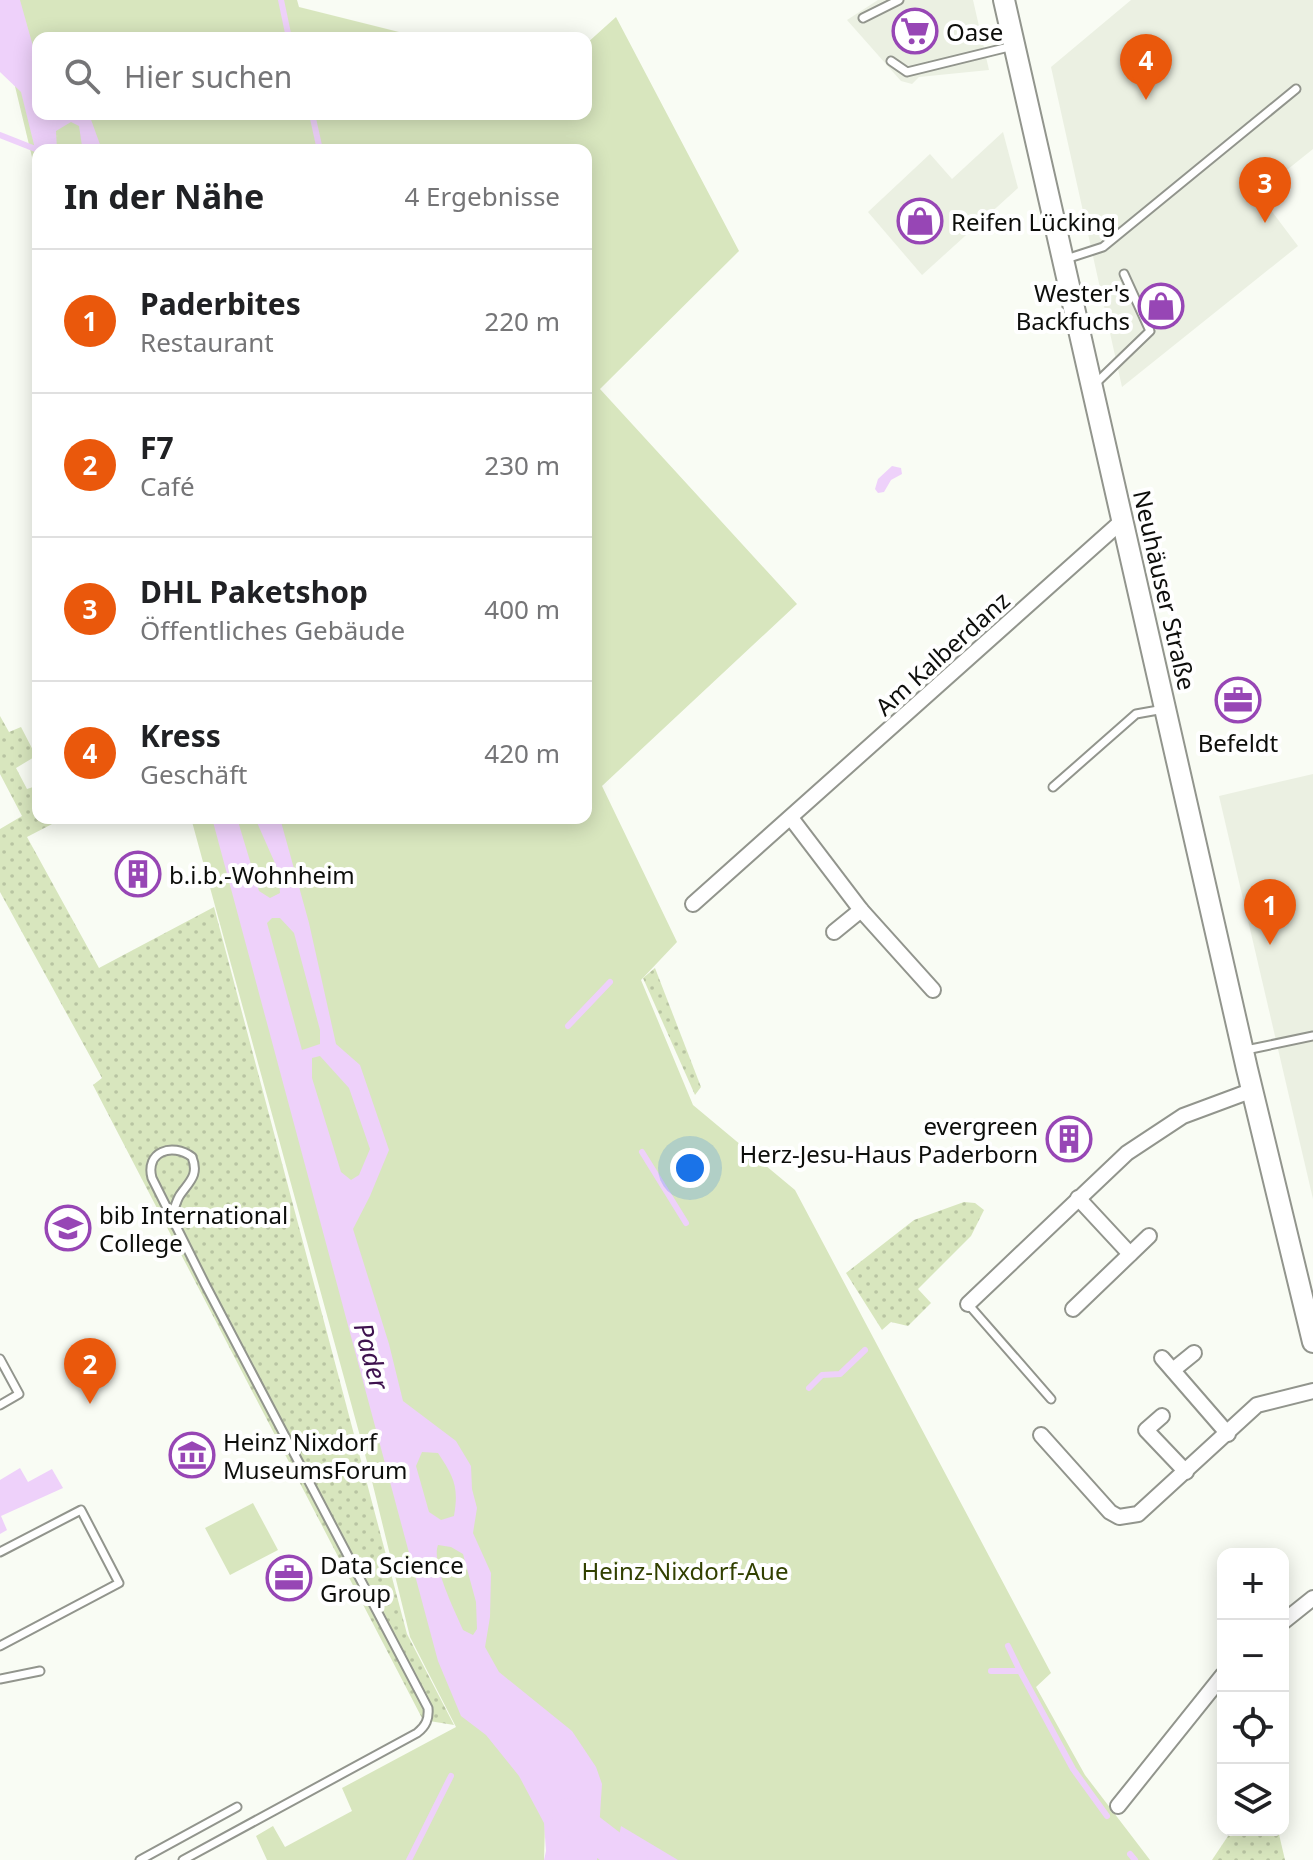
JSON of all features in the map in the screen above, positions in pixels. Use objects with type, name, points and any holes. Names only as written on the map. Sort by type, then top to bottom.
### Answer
[{"type":"main road","name":"Neuhäuser Straße","points":[[1004,0],[1243,1050],[1313,1342]]},
{"type":"street","name":"Am Kalberdanz","points":[[693,904],[1122,521]]},
{"type":"street","points":[[791,818],[861,910],[933,990]]},
{"type":"street","points":[[834,932],[861,910]]},
{"type":"street","points":[[968,1304],[1127,1153],[1183,1116],[1253,1090]]},
{"type":"street","points":[[1078,1198],[1130,1254]]},
{"type":"street","points":[[1073,1309],[1149,1236]]},
{"type":"street","points":[[1173,1370],[1194,1353]]},
{"type":"street","points":[[1162,1358],[1228,1434]]},
{"type":"street","points":[[1041,1435],[1110,1512],[1119,1517],[1138,1514],[1257,1405],[1313,1391]]},
{"type":"street","points":[[1162,1416],[1146,1430],[1186,1472]]},
{"type":"street","points":[[1286,1620],[1313,1598]]},
{"type":"street","points":[[1118,1806],[1217,1682]]},
{"type":"lane","points":[[863,18],[899,0]]},
{"type":"lane","points":[[891,61],[907,72],[1015,46]]},
{"type":"lane","points":[[1064,260],[1103,247],[1296,89]]},
{"type":"lane","points":[[1092,387],[1150,331],[1124,274]]},
{"type":"lane","points":[[1053,787],[1136,714],[1166,708]]},
{"type":"lane","points":[[1243,1050],[1313,1036]]},
{"type":"lane","points":[[172,1215],[178,1197],[192,1182],[196,1169],[192,1157],[174,1148],[160,1154],[151,1172],[205,1284],[428,1708],[426,1723],[417,1733],[183,1860]]},
{"type":"lane","points":[[968,1304],[1051,1399]]},
{"type":"lane","points":[[0,1359],[19,1394],[0,1405]]},
{"type":"lane","points":[[0,1552],[81,1510],[119,1583],[0,1646]]},
{"type":"lane","points":[[0,1679],[40,1671]]},
{"type":"lane","points":[[140,1860],[237,1807]]},
{"type":"shaded area","points":[[878,0],[973,0],[989,70],[919,77],[912,84],[901,81],[847,20]]},
{"type":"shaded area","points":[[1131,0],[1313,0],[1313,149],[1258,193],[1298,246],[1122,387],[1051,67]]},
{"type":"shaded area","points":[[1003,132],[1018,188],[922,275],[868,212],[930,154],[952,179]]},
{"type":"shaded area","points":[[1313,774],[1313,1199],[1219,796]]},
{"type":"green space","name":"Heinz-Nixdorf-Aue","points":[[0,0],[297,0],[299,7],[399,32],[32,32],[32,120],[592,120],[592,39],[616,17],[739,251],[600,389],[797,604],[602,786],[677,942],[641,980],[693,1105],[795,1190],[1051,1673],[1036,1687],[1085,1775],[1150,1860],[597,1860],[597,1843],[545,1824],[544,1860],[267,1860],[256,1836],[273,1826],[285,1847],[352,1811],[342,1788],[456,1727],[410,1637],[369,1469],[193,824],[592,824],[592,144],[32,144],[32,157],[0,24]]},
{"type":"green space","points":[[0,716],[9,732],[21,727],[32,748],[32,758],[16,768],[27,789],[32,787],[32,824],[52,824],[27,837],[99,968],[214,907],[407,1634],[454,1725],[423,1720],[93,1085],[102,1078],[0,892],[0,829],[22,816],[0,774]]},
{"type":"green space","points":[[655,968],[701,1087],[695,1095],[643,978]]},
{"type":"green space","points":[[964,1202],[975,1203],[984,1210],[971,1236],[918,1289],[931,1303],[908,1326],[891,1322],[882,1330],[846,1273],[914,1220]]},
{"type":"green space","points":[[253,1503],[278,1550],[230,1575],[205,1528]]},
{"type":"green space","points":[[1228,1836],[1279,1836],[1285,1860],[1212,1860]]},
{"type":"water","points":[[0,0],[20,0],[32,43],[32,120],[91,120],[100,144],[82,144],[79,126],[71,122],[56,131],[57,144],[34,144],[21,92],[0,72]]},
{"type":"water","points":[[892,466],[901,468],[902,474],[891,480],[884,492],[878,493],[875,489],[878,479]]},
{"type":"water","name":"Pader","points":[[214,824],[239,824],[259,891],[270,898],[280,893],[278,870],[258,824],[282,824],[309,923],[336,1044],[360,1065],[389,1150],[353,1229],[389,1344],[403,1401],[456,1441],[471,1466],[477,1508],[473,1533],[491,1573],[490,1617],[485,1647],[499,1672],[572,1731],[596,1767],[602,1784],[597,1860],[544,1860],[544,1823],[519,1776],[486,1735],[461,1716],[438,1661]],"holes":[[[272,918],[280,918],[294,933],[320,1030],[320,1044],[302,1050],[267,923]],[[320,1056],[349,1088],[370,1149],[359,1175],[351,1180],[341,1172],[312,1078],[312,1058]],[[422,1452],[438,1453],[448,1469],[456,1497],[454,1516],[441,1520],[429,1512],[416,1466]],[[438,1545],[451,1547],[463,1554],[476,1602],[477,1629],[473,1635],[463,1630],[445,1588],[438,1564]]]},
{"type":"water","points":[[20,1468],[28,1482],[52,1469],[63,1488],[1,1516],[7,1530],[0,1534],[0,1480]]},
{"type":"water","points":[[621,1826],[678,1860],[614,1860]]},
{"type":"waterway","points":[[281,0],[288,32]]},
{"type":"waterway","points":[[313,120],[319,144]]},
{"type":"waterway","points":[[0,135],[32,148]]},
{"type":"waterway","points":[[568,1026],[610,982]]},
{"type":"waterway","points":[[642,1152],[686,1223]]},
{"type":"waterway","points":[[809,1388],[822,1375],[840,1374],[865,1350]]},
{"type":"waterway","points":[[1008,1646],[1020,1671]]},
{"type":"waterway","points":[[991,1671],[1020,1671],[1073,1769],[1107,1816]]},
{"type":"waterway","points":[[409,1860],[451,1776]]},
{"type":"waterway","points":[[569,1815],[631,1860]]},
{"type":"waterway","points":[[1130,1854],[1135,1860]]},
{"type":"place","name":"Oase","points":[[915,31]]},
{"type":"place","name":"Kress","points":[[1146,100]]},
{"type":"place","name":"Reifen Lücking","points":[[920,221]]},
{"type":"place","name":"DHL Paketshop","points":[[1265,223]]},
{"type":"place","name":"Wester's Backfuchs","points":[[1161,306]]},
{"type":"place","name":"Befeldt","points":[[1238,700]]},
{"type":"place","name":"b.i.b.-Wohnheim","points":[[138,874]]},
{"type":"place","name":"Paderbites","points":[[1270,945]]},
{"type":"place","name":"evergreen Herz-Jesu-Haus Paderborn","points":[[1069,1139]]},
{"type":"place","name":"bib International College","points":[[68,1228]]},
{"type":"place","name":"F7","points":[[90,1404]]},
{"type":"place","name":"Heinz Nixdorf MuseumsForum","points":[[192,1455]]},
{"type":"place","name":"Data Science Group","points":[[289,1578]]}]
